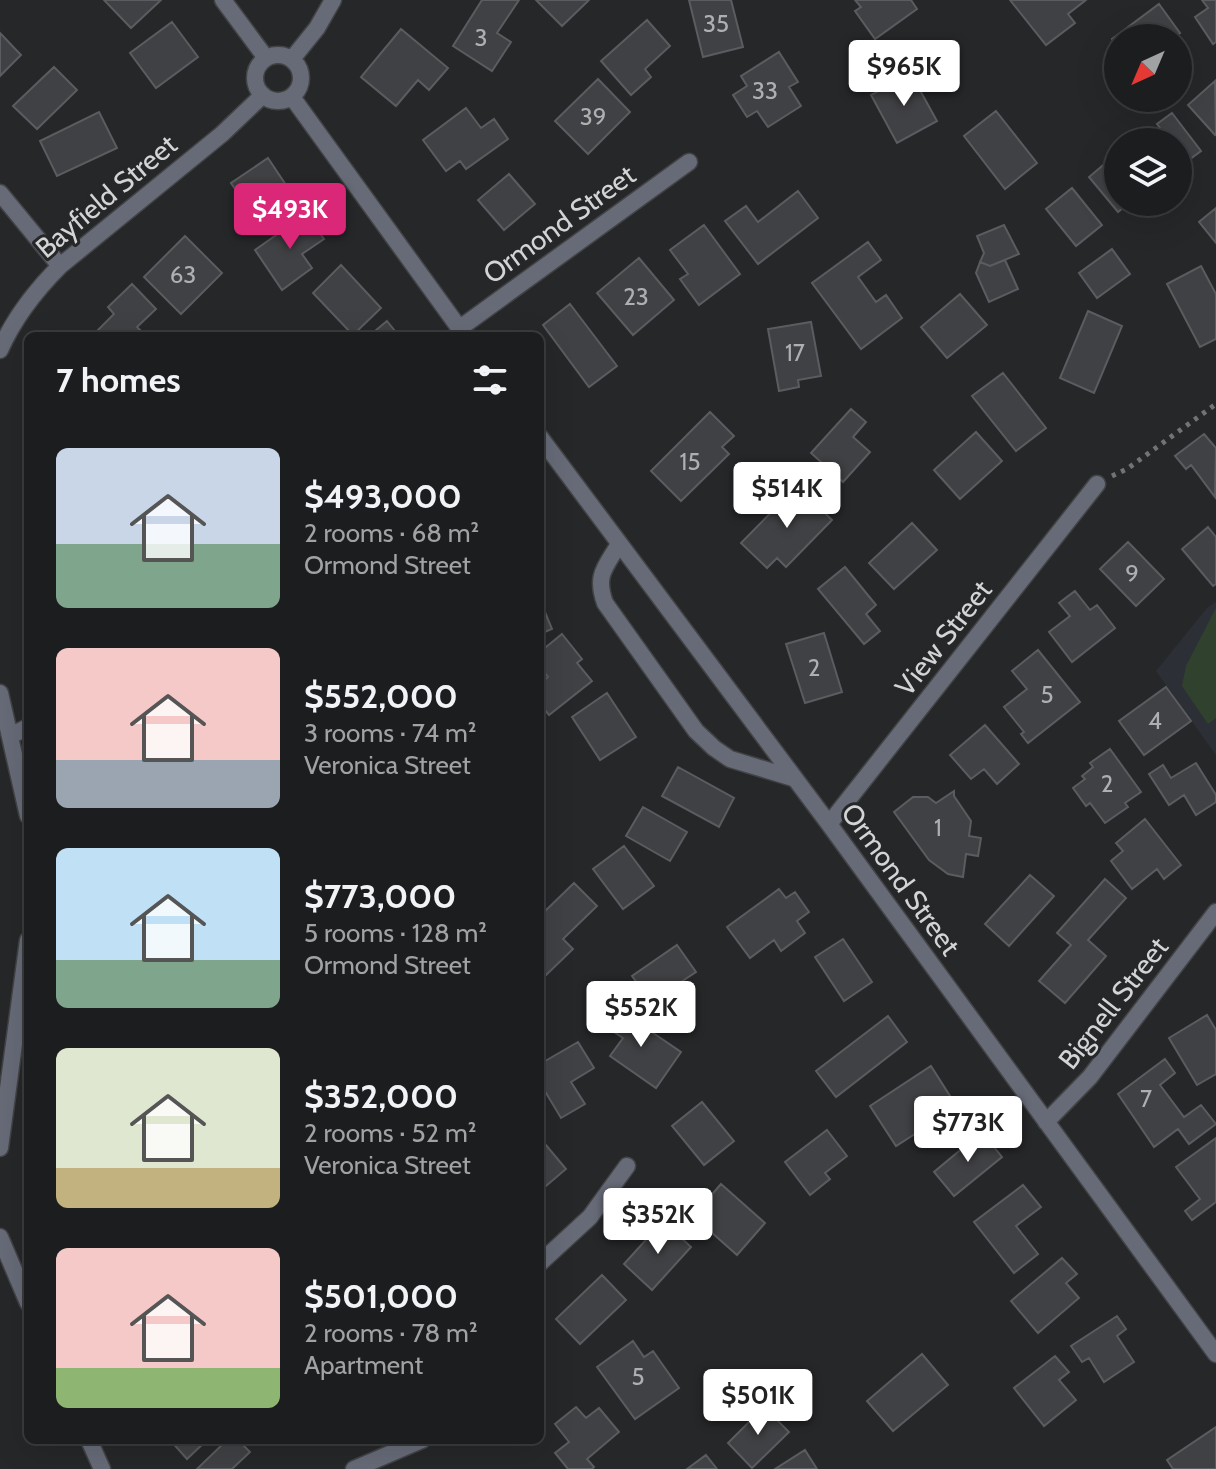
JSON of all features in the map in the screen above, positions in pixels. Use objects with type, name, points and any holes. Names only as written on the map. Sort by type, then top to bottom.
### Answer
[{"type":"street","points":[[223,0],[266,58]]},
{"type":"street","points":[[292,59],[312,36],[333,0]]},
{"type":"street","points":[[282,55],[292,59],[301,71],[300,85],[292,97],[277,101],[263,95],[258,89],[256,73],[266,58],[282,55]]},
{"type":"street","name":"Bayfield Street","points":[[0,350],[23,308],[60,266],[222,134],[263,95]]},
{"type":"street","name":"Ormond Street","points":[[292,97],[462,332],[689,162]]},
{"type":"street","points":[[0,193],[60,266]]},
{"type":"street","name":"Ormond Street","points":[[544,442],[829,824],[1216,1354]]},
{"type":"street","name":"View Street","points":[[829,824],[1097,484]]},
{"type":"street","points":[[619,544],[600,577],[605,603],[696,731],[730,759],[793,778]]},
{"type":"street","points":[[0,693],[24,798]]},
{"type":"street","points":[[10,736],[24,729]]},
{"type":"street","name":"Bignell Street","points":[[1046,1122],[1090,1077],[1216,912]]},
{"type":"street","points":[[0,1148],[24,970]]},
{"type":"street","points":[[544,1259],[590,1217],[627,1166]]},
{"type":"street","points":[[0,1237],[24,1294]]},
{"type":"street","points":[[91,1444],[102,1469]]},
{"type":"street","points":[[354,1469],[413,1444]]},
{"type":"path","points":[[1097,484],[1127,469],[1216,404]]},
{"type":"shaded area","points":[[1216,602],[1216,755],[1156,671],[1207,608]]},
{"type":"green space","points":[[1216,608],[1216,718],[1208,724],[1182,686],[1186,666]]},
{"type":"building","points":[[104,0],[161,0],[131,28]]},
{"type":"building","points":[[482,0],[519,0],[497,33],[511,42],[492,71],[453,46]]},
{"type":"building","points":[[536,0],[589,0],[562,26]]},
{"type":"building","points":[[689,0],[731,0],[743,47],[703,57]]},
{"type":"building","points":[[855,0],[911,0],[917,9],[875,39],[855,11],[861,7]]},
{"type":"building","points":[[1010,0],[1086,0],[1068,14],[1075,23],[1046,45]]},
{"type":"building","points":[[1202,0],[1216,0],[1216,42],[1213,44],[1195,17],[1208,8]]},
{"type":"building","points":[[1159,4],[1173,24],[1132,24]]},
{"type":"building","points":[[647,20],[670,46],[645,69],[651,77],[631,95],[601,61]]},
{"type":"building","points":[[172,22],[198,57],[156,88],[130,53]]},
{"type":"building","points":[[401,29],[448,68],[429,90],[418,80],[396,106],[361,77]]},
{"type":"building","points":[[0,33],[21,55],[0,76]]},
{"type":"building","points":[[779,52],[798,82],[789,87],[801,106],[768,127],[757,111],[747,117],[733,95],[747,86],[741,76]]},
{"type":"building","points":[[54,67],[77,90],[37,129],[13,106]]},
{"type":"building","points":[[911,74],[937,121],[897,143],[871,95]]},
{"type":"building","points":[[598,79],[630,112],[588,154],[555,121]]},
{"type":"building","points":[[1215,81],[1215,135],[1192,109],[1192,101]]},
{"type":"building","points":[[466,108],[481,128],[494,119],[508,139],[466,169],[460,161],[446,171],[423,140]]},
{"type":"building","points":[[996,111],[1037,163],[1005,189],[964,136]]},
{"type":"building","points":[[99,112],[117,148],[57,176],[40,141]]},
{"type":"building","points":[[1172,113],[1183,128],[1160,128],[1157,124]]},
{"type":"building","points":[[1192,139],[1201,151],[1192,158]]},
{"type":"building","points":[[268,158],[294,197],[257,222],[231,183]]},
{"type":"building","points":[[1104,164],[1104,195],[1089,177]]},
{"type":"building","points":[[509,174],[535,204],[504,230],[478,200]]},
{"type":"building","points":[[1072,188],[1102,225],[1076,246],[1046,209]]},
{"type":"building","points":[[798,191],[818,218],[758,264],[725,221],[746,206],[758,222]]},
{"type":"building","points":[[1216,208],[1216,243],[1199,222]]},
{"type":"building","points":[[306,214],[324,239],[302,254],[312,268],[282,290],[255,250]]},
{"type":"building","points":[[704,225],[740,274],[699,305],[680,279],[688,274],[670,250]]},
{"type":"building","points":[[1004,225],[1019,254],[990,266],[980,262],[984,253],[977,236]]},
{"type":"building","points":[[185,236],[222,273],[181,314],[144,277]]},
{"type":"building","points":[[868,242],[881,260],[858,277],[876,302],[886,295],[902,318],[861,349],[812,283]]},
{"type":"building","points":[[1112,249],[1130,274],[1097,298],[1079,273]]},
{"type":"building","points":[[639,258],[674,300],[633,335],[597,293]]},
{"type":"building","points":[[1005,260],[1018,289],[989,302],[976,273],[980,262],[990,266]]},
{"type":"building","points":[[341,265],[381,308],[356,332],[350,332],[313,293]]},
{"type":"building","points":[[1201,266],[1216,294],[1216,339],[1200,347],[1167,284]]},
{"type":"building","points":[[132,284],[156,309],[137,327],[142,332],[96,332],[114,314],[108,307]]},
{"type":"building","points":[[960,294],[987,325],[947,358],[921,327]]},
{"type":"building","points":[[570,304],[617,366],[589,387],[543,325]]},
{"type":"building","points":[[1088,311],[1122,326],[1094,393],[1060,378]]},
{"type":"building","points":[[387,321],[396,332],[374,332]]},
{"type":"building","points":[[811,322],[821,376],[798,380],[799,387],[779,391],[768,329]]},
{"type":"building","points":[[1003,373],[1046,428],[1016,451],[972,396]]},
{"type":"building","points":[[851,409],[866,422],[853,437],[870,452],[843,482],[811,453]]},
{"type":"building","points":[[710,412],[734,436],[722,447],[729,454],[681,501],[651,471]]},
{"type":"building","points":[[976,432],[1002,461],[960,499],[934,470]]},
{"type":"building","points":[[1204,434],[1216,448],[1215,497],[1191,465],[1186,469],[1175,456]]},
{"type":"building","points":[[797,486],[832,520],[786,567],[777,558],[767,568],[741,543]]},
{"type":"building","points":[[912,523],[937,550],[894,589],[869,563]]},
{"type":"building","points":[[1208,527],[1216,537],[1216,584],[1213,586],[1182,549]]},
{"type":"building","points":[[1128,542],[1164,579],[1136,606],[1100,569]]},
{"type":"building","points":[[845,567],[876,605],[866,614],[880,631],[864,644],[818,589]]},
{"type":"building","points":[[1075,591],[1090,610],[1097,605],[1115,628],[1072,662],[1049,632],[1070,616],[1059,603]]},
{"type":"building","points":[[544,610],[552,629],[544,632]]},
{"type":"building","points":[[824,633],[842,692],[805,703],[786,644]]},
{"type":"building","points":[[562,634],[582,659],[577,663],[592,681],[549,715],[544,709],[544,680],[548,677],[544,672],[544,649]]},
{"type":"building","points":[[1038,650],[1080,702],[1028,743],[1021,734],[1024,732],[1004,707],[1027,689],[1012,671]]},
{"type":"building","points":[[1166,687],[1191,721],[1144,755],[1119,721]]},
{"type":"building","points":[[607,693],[636,737],[600,760],[572,717]]},
{"type":"building","points":[[985,725],[1019,764],[997,784],[984,769],[971,779],[950,755]]},
{"type":"building","points":[[1110,749],[1141,792],[1125,803],[1128,807],[1105,823],[1090,803],[1086,806],[1073,788],[1085,779],[1082,776],[1093,767],[1090,763]]},
{"type":"building","points":[[1196,763],[1216,795],[1216,802],[1196,815],[1184,795],[1169,805],[1149,774],[1163,765],[1171,778]]},
{"type":"building","points":[[678,767],[734,798],[719,827],[662,796]]},
{"type":"building","points":[[954,791],[954,796],[971,821],[969,836],[981,838],[978,856],[966,854],[963,877],[948,874],[929,860],[894,812],[913,797],[928,797],[936,803]]},
{"type":"building","points":[[643,807],[687,832],[670,861],[626,836]]},
{"type":"building","points":[[1145,819],[1181,865],[1164,879],[1157,869],[1132,889],[1111,861],[1123,851],[1116,843]]},
{"type":"building","points":[[624,846],[654,886],[623,909],[593,869]]},
{"type":"building","points":[[1030,875],[1054,896],[1009,946],[985,924]]},
{"type":"building","points":[[1105,879],[1126,898],[1088,940],[1106,956],[1065,1003],[1039,981],[1071,945],[1057,933]]},
{"type":"building","points":[[574,883],[597,906],[563,939],[573,949],[544,977],[544,912]]},
{"type":"building","points":[[779,889],[786,898],[795,892],[809,912],[797,921],[805,933],[781,951],[774,940],[750,958],[727,927]]},
{"type":"building","points":[[843,939],[872,982],[844,1001],[815,957]]},
{"type":"building","points":[[677,945],[696,972],[651,1002],[632,976]]},
{"type":"building","points":[[615,1007],[681,1052],[656,1088],[610,1056],[623,1038],[603,1025]]},
{"type":"building","points":[[1207,1015],[1216,1030],[1216,1074],[1197,1085],[1169,1038]]},
{"type":"building","points":[[888,1016],[907,1042],[836,1097],[816,1071]]},
{"type":"building","points":[[578,1042],[594,1068],[571,1082],[585,1104],[561,1118],[544,1090],[544,1062]]},
{"type":"building","points":[[1165,1059],[1175,1073],[1160,1085],[1184,1117],[1201,1105],[1216,1124],[1189,1144],[1178,1129],[1154,1147],[1118,1094]]},
{"type":"building","points":[[931,1066],[957,1107],[896,1146],[870,1106]]},
{"type":"building","points":[[702,1102],[734,1141],[704,1165],[672,1126]]},
{"type":"building","points":[[827,1130],[847,1156],[825,1173],[830,1179],[810,1195],[785,1162]]},
{"type":"building","points":[[982,1132],[1002,1157],[954,1196],[934,1172]]},
{"type":"building","points":[[1216,1138],[1216,1202],[1192,1220],[1185,1211],[1200,1199],[1176,1167]]},
{"type":"building","points":[[544,1143],[566,1169],[544,1188]]},
{"type":"building","points":[[721,1184],[765,1223],[737,1255],[693,1216]]},
{"type":"building","points":[[1023,1185],[1041,1207],[1016,1226],[1038,1254],[1014,1273],[974,1222]]},
{"type":"building","points":[[663,1221],[691,1247],[652,1290],[624,1264]]},
{"type":"building","points":[[1062,1258],[1077,1274],[1066,1283],[1079,1298],[1038,1333],[1011,1301]]},
{"type":"building","points":[[602,1275],[626,1300],[580,1344],[556,1319]]},
{"type":"building","points":[[1117,1316],[1126,1329],[1117,1336],[1134,1362],[1104,1382],[1089,1358],[1082,1362],[1071,1346]]},
{"type":"building","points":[[633,1341],[644,1357],[653,1351],[679,1388],[635,1419],[597,1367]]},
{"type":"building","points":[[922,1354],[948,1385],[893,1431],[867,1401]]},
{"type":"building","points":[[1055,1356],[1069,1372],[1059,1380],[1076,1400],[1044,1426],[1014,1388]]},
{"type":"building","points":[[576,1407],[586,1418],[599,1408],[619,1432],[587,1459],[594,1467],[592,1469],[568,1469],[555,1453],[569,1442],[555,1424]]},
{"type":"building","points":[[764,1407],[789,1432],[752,1468],[728,1443]]},
{"type":"building","points":[[1216,1427],[1216,1469],[1173,1469],[1167,1460]]},
{"type":"building","points":[[174,1444],[203,1444],[187,1459]]},
{"type":"building","points":[[223,1444],[242,1444],[250,1452],[232,1469],[197,1469]]},
{"type":"building","points":[[805,1450],[817,1469],[775,1469]]},
{"type":"building","points":[[706,1455],[717,1469],[687,1469]]}]
